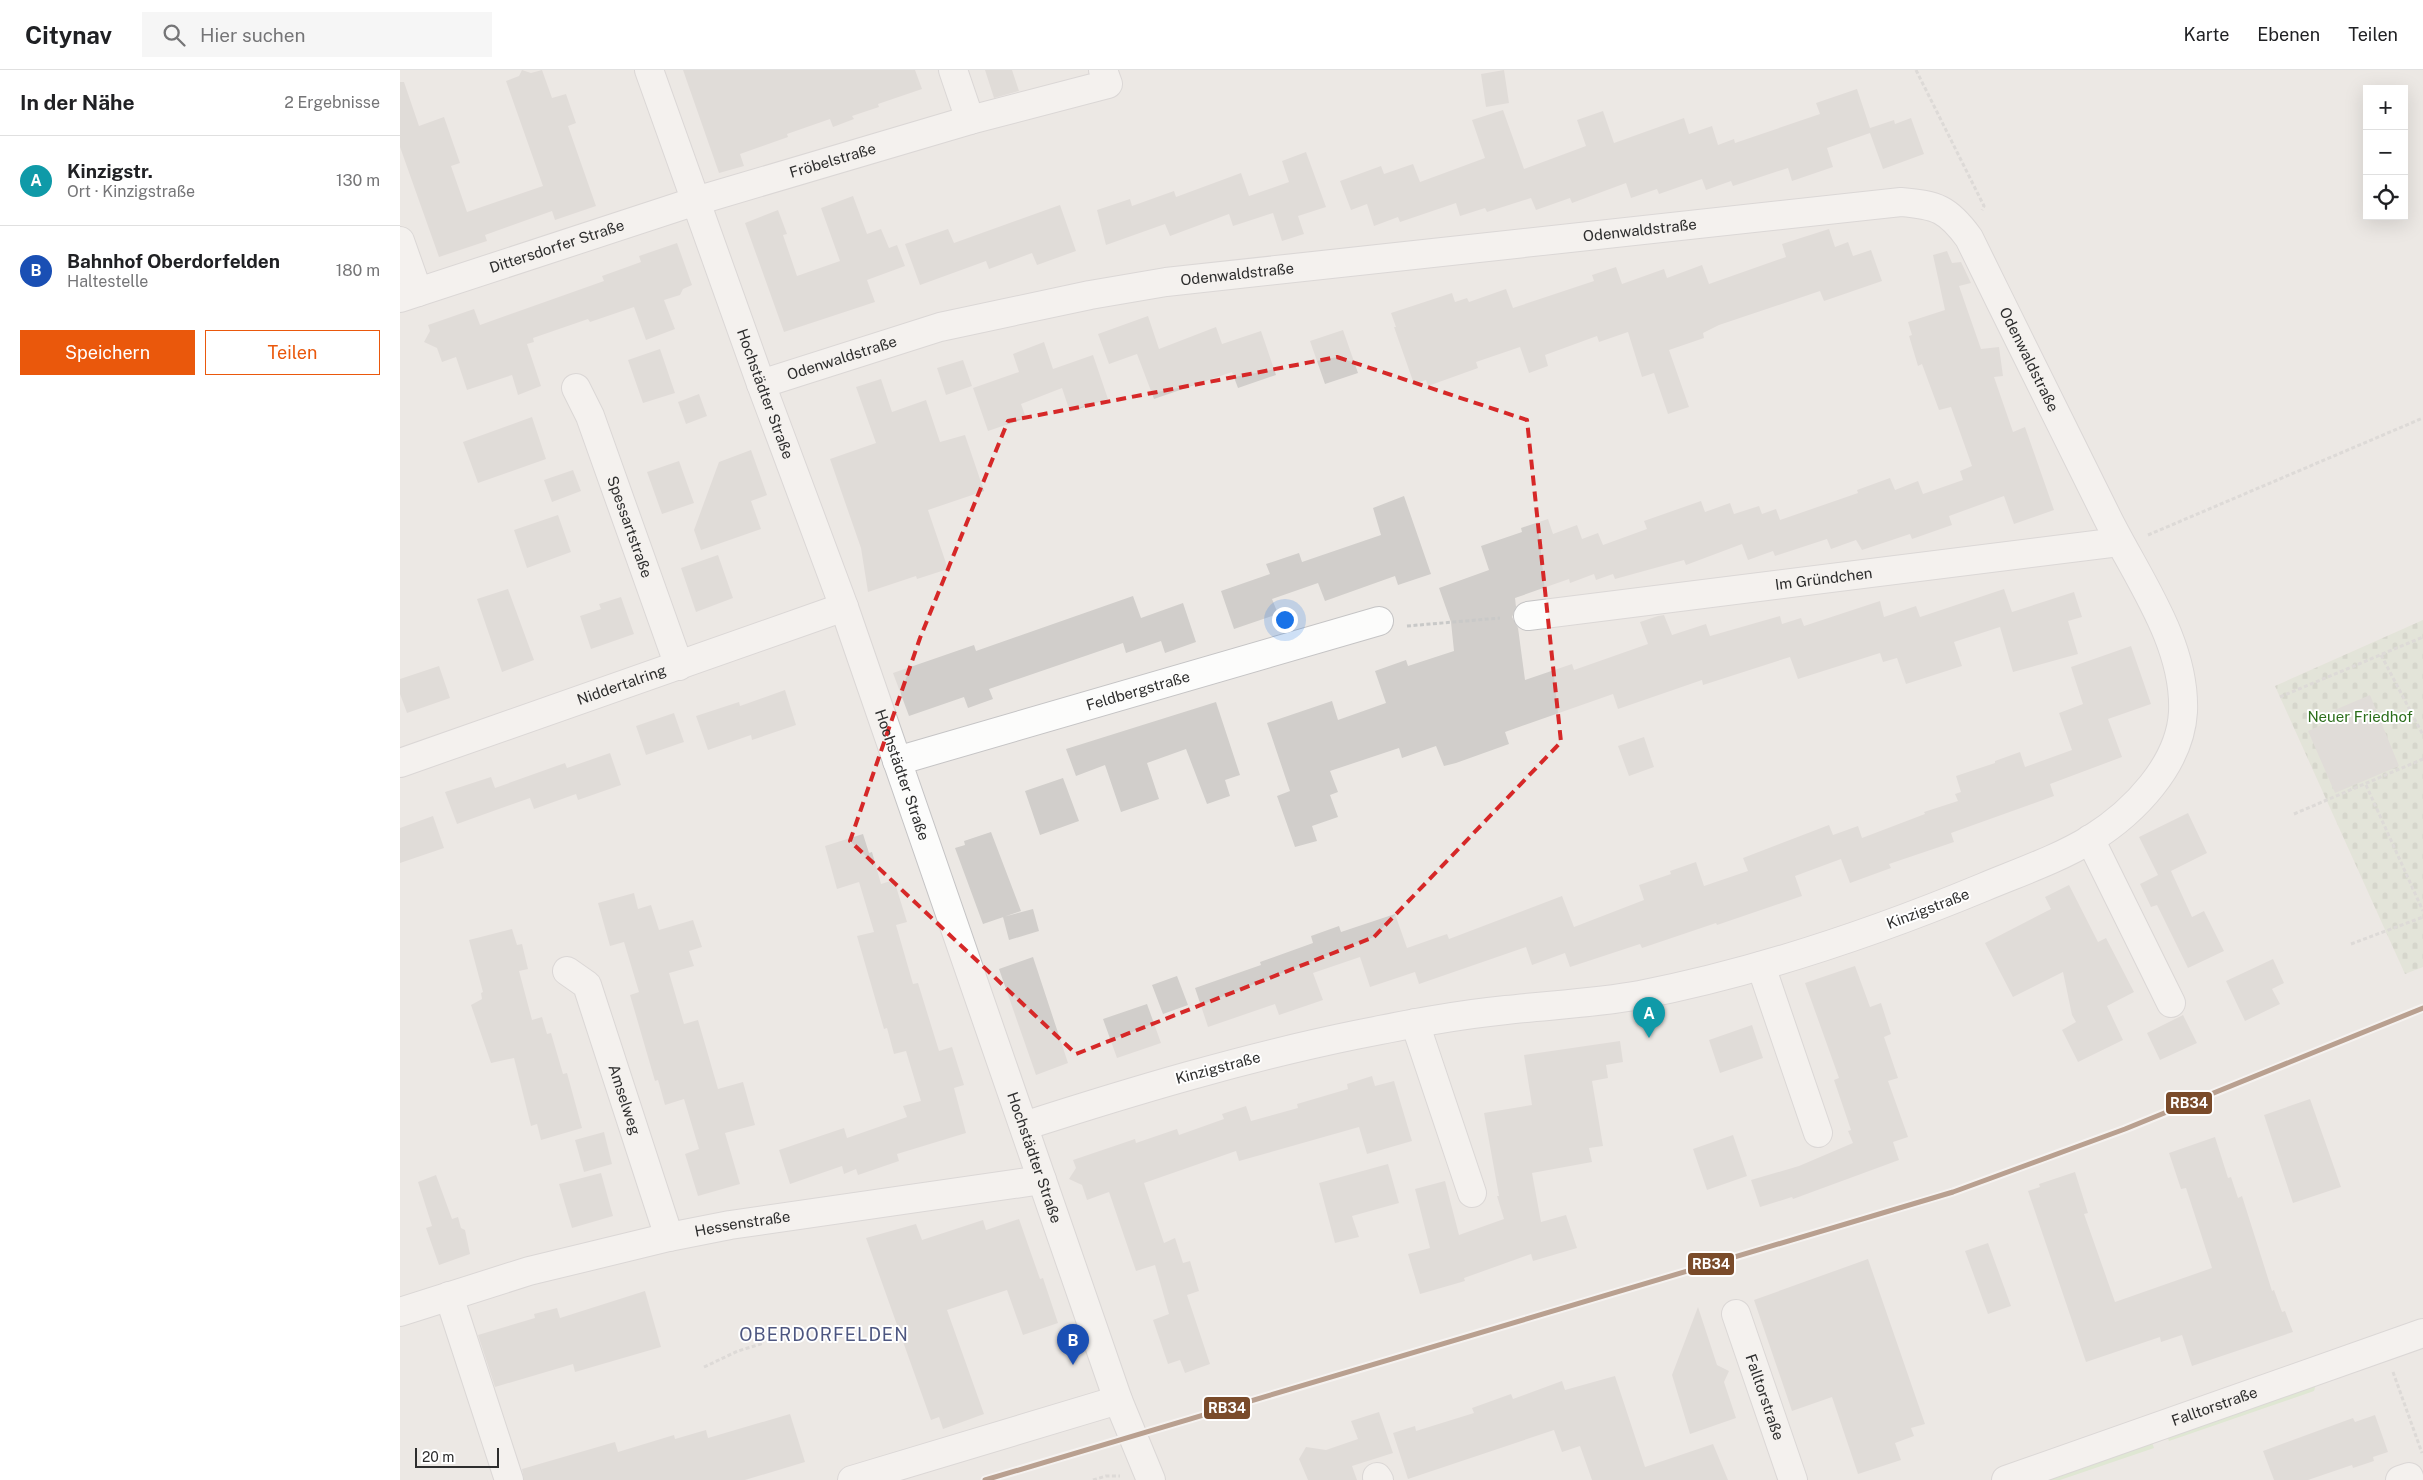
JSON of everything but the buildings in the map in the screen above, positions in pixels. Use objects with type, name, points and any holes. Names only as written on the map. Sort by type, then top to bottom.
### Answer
[{"type":"street","name":"Hochstädter Straße","points":[[649,70],[761,384],[844,607],[1118,1400],[1150,1480]]},
{"type":"street","points":[[953,70],[970,120]]},
{"type":"street","name":"Fröbelstraße","points":[[696,202],[970,120],[1108,84],[1104,70]]},
{"type":"street","name":"Dittersdorfer Straße","points":[[400,241],[409,295],[696,202]]},
{"type":"street","name":"Odenwaldstraße","points":[[761,384],[940,327],[1090,295],[1240,273],[1901,202],[1941,208],[1955,219],[1969,238],[2120,544],[2170,638],[2179,663],[2183,716],[2178,740]]},
{"type":"street","name":"Spessartstraße","points":[[576,388],[590,416],[679,666]]},
{"type":"street","name":"Im Gründchen","points":[[1528,616],[2120,544]]},
{"type":"street","name":"Niddertalring","points":[[400,763],[844,607]]},
{"type":"street","name":"Feldbergstraße","points":[[897,761],[1379,621]]},
{"type":"street","name":"Kinzigstraße","points":[[1024,1126],[1206,1071],[1352,1036],[1414,1023],[1501,1010],[1604,1001],[1687,985],[1761,966],[1842,941],[1940,905],[2046,861],[2090,839],[2113,823],[2138,800],[2167,764],[2178,740]]},
{"type":"street","points":[[2090,839],[2171,1003]]},
{"type":"street","points":[[1761,966],[1818,1134]]},
{"type":"street","name":"Amselweg","points":[[567,971],[586,985],[670,1237]]},
{"type":"street","points":[[1414,1023],[1472,1193]]},
{"type":"street","name":"Hessenstraße","points":[[400,1312],[453,1308],[529,1271],[670,1237],[730,1225],[1042,1180]]},
{"type":"street","points":[[453,1308],[508,1480]]},
{"type":"street","name":"Falltorstraße","points":[[1736,1314],[1793,1480]]},
{"type":"street","name":"Falltorstraße","points":[[2006,1480],[2423,1333]]},
{"type":"street","points":[[852,1480],[1118,1400]]},
{"type":"street","points":[[2400,1480],[2409,1477],[2410,1480]]},
{"type":"path","points":[[1916,70],[1984,206],[1969,238]]},
{"type":"path","points":[[2120,544],[2423,418]]},
{"type":"path","points":[[1379,621],[1400,626],[1528,616]]},
{"type":"path","points":[[2280,697],[2423,637]]},
{"type":"path","points":[[2382,655],[2423,735]]},
{"type":"path","points":[[2294,814],[2423,759]]},
{"type":"path","points":[[2366,784],[2423,911]]},
{"type":"path","points":[[2351,944],[2423,917]]},
{"type":"path","points":[[704,1367],[738,1351],[764,1343]]},
{"type":"path","points":[[2392,1368],[2423,1456]]},
{"type":"highlighted area","points":[[1337,357],[1527,420],[1561,742],[1374,937],[1076,1054],[850,841],[920,638],[1008,421]]},
{"type":"green space","name":"Neuer Friedhof","points":[[2423,620],[2423,967],[2405,974],[2275,686]]},
{"type":"green space","points":[[2316,1384],[2314,1391],[2169,1441],[2167,1435]]},
{"type":"green space","points":[[2151,1440],[2154,1448],[2060,1480],[2036,1480]]},
{"type":"transit line","name":"RB34","points":[[985,1480],[1953,1192],[2125,1129],[2423,1008]]},
{"type":"place","name":"Kinzigstr.","points":[[1649,1038]]},
{"type":"place","name":"Bahnhof Oberdorfelden","points":[[1073,1365]]},
{"type":"district","name":"OBERDORFELDEN","points":[[824,1335]]}]
